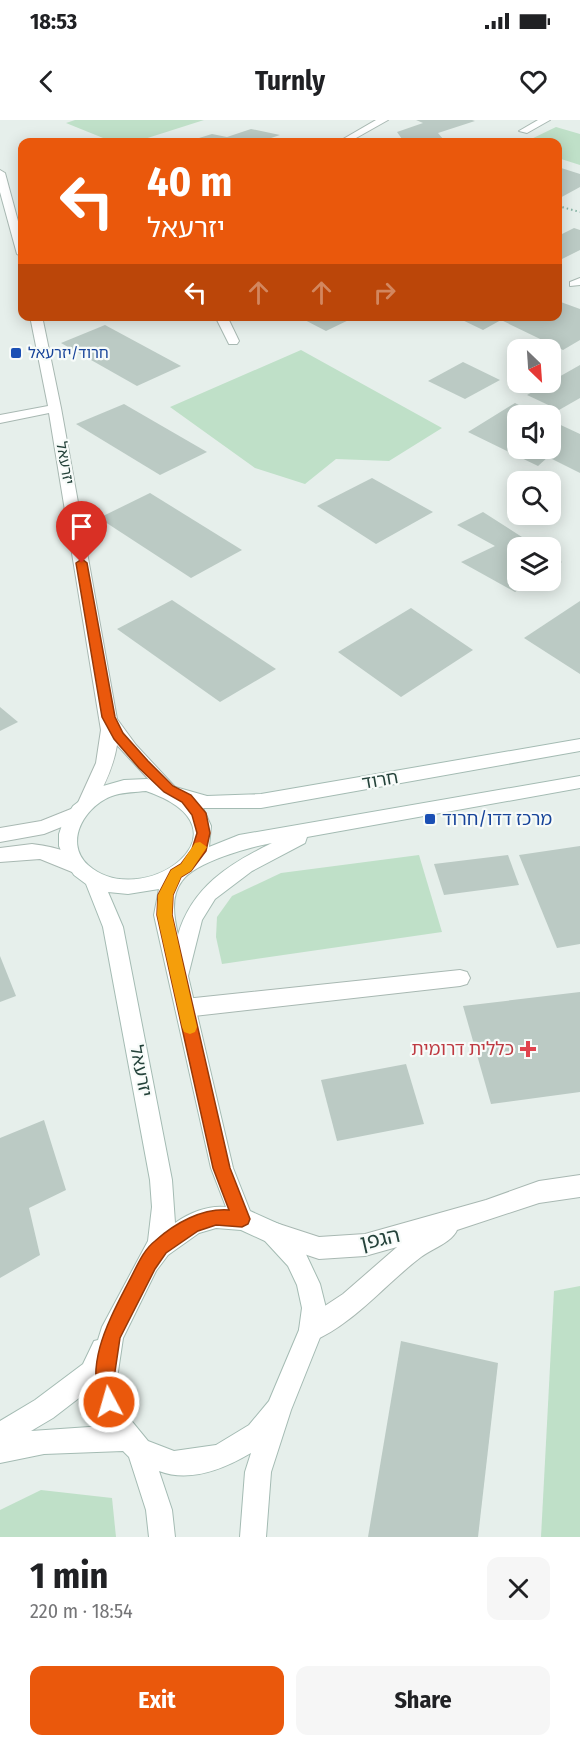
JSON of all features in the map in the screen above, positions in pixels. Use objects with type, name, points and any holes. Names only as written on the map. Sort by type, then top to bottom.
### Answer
[{"type":"street","points":[[350,138],[383,120]]},
{"type":"street","points":[[524,131],[545,120]]},
{"type":"street","points":[[0,173],[18,226]]},
{"type":"street","name":"יזרעאל","points":[[37,321],[55,408],[109,717],[110,740],[105,765],[96,787],[81,809]]},
{"type":"street","points":[[223,321],[233,341]]},
{"type":"street","points":[[0,419],[55,408]]},
{"type":"street","name":"יזרעאל","points":[[109,717],[118,736],[174,792]]},
{"type":"street","name":"חרוד","points":[[174,792],[207,803],[261,801],[580,745]]},
{"type":"street","name":"חרוד","points":[[181,870],[239,842],[580,782]]},
{"type":"street","points":[[0,835],[44,827],[81,809],[102,793],[124,786],[147,784],[174,792],[187,799],[199,813],[204,833],[199,851],[181,870],[167,880],[143,886],[116,886],[86,873],[56,854],[33,850],[0,855]]},
{"type":"street","points":[[81,809],[67,833],[68,851],[86,873]]},
{"type":"street","points":[[179,980],[189,932],[196,914],[200,905],[217,886],[272,851],[322,827]]},
{"type":"street","points":[[0,1435],[44,1409],[92,1373],[148,1263],[160,1247],[193,1224],[216,1217],[242,1219],[222,1168],[164,915],[166,895],[181,870]]},
{"type":"street","name":"יזרעאל","points":[[86,873],[113,927],[161,1180],[165,1210],[162,1237],[148,1263]]},
{"type":"street","points":[[185,1008],[460,978]]},
{"type":"street","name":"הגפן","points":[[242,1219],[273,1233],[320,1248],[365,1245],[486,1211],[539,1192],[580,1186]]},
{"type":"street","name":"הגפן","points":[[311,1330],[355,1300],[391,1267],[433,1236],[486,1211]]},
{"type":"street","points":[[253,1537],[258,1472],[278,1410],[311,1330],[314,1308],[308,1284],[296,1258],[273,1233]]},
{"type":"street","points":[[120,1316],[111,1336],[104,1385],[114,1420],[134,1444],[159,1510],[162,1537]]},
{"type":"street","points":[[0,1450],[44,1441],[134,1444],[174,1464],[220,1457],[258,1434],[278,1410]]},
{"type":"path","points":[[562,207],[580,212]]},
{"type":"green space","points":[[75,120],[204,120],[148,138],[103,138],[66,123]]},
{"type":"green space","points":[[556,127],[580,134],[580,165],[562,159],[562,138],[533,138]]},
{"type":"green space","points":[[301,350],[442,428],[389,461],[336,459],[305,484],[255,468],[170,407]]},
{"type":"green space","points":[[419,855],[442,932],[222,964],[216,937],[217,917],[232,896],[281,873]]},
{"type":"green space","points":[[580,1286],[580,1537],[541,1537],[554,1291]]},
{"type":"green space","points":[[41,1490],[112,1498],[116,1537],[0,1537],[0,1510]]},
{"type":"building","points":[[416,120],[475,121],[438,133],[442,138],[401,138],[397,132],[423,123]]},
{"type":"building","points":[[251,129],[280,135],[271,138],[199,138],[212,134],[227,137]]},
{"type":"building","points":[[562,168],[580,174],[580,187],[562,197]]},
{"type":"building","points":[[574,228],[580,230],[580,250],[562,259],[562,234]]},
{"type":"building","points":[[562,302],[580,309],[580,340],[563,350],[561,339],[540,339],[503,321],[562,321]]},
{"type":"building","points":[[307,321],[347,321],[326,331]]},
{"type":"building","points":[[464,321],[499,321],[483,330]]},
{"type":"building","points":[[105,325],[181,366],[137,386],[61,343]]},
{"type":"building","points":[[463,362],[500,380],[465,399],[428,381]]},
{"type":"building","points":[[580,365],[580,398],[561,409],[561,405],[548,405],[527,395],[561,393],[561,376]]},
{"type":"building","points":[[124,404],[207,452],[160,475],[76,424]]},
{"type":"building","points":[[507,408],[507,451],[468,432]]},
{"type":"building","points":[[561,425],[580,434],[580,473],[552,459],[561,459]]},
{"type":"building","points":[[524,459],[546,459],[538,466]]},
{"type":"building","points":[[372,478],[433,512],[376,544],[317,506]]},
{"type":"building","points":[[150,493],[242,550],[191,578],[99,518]]},
{"type":"building","points":[[483,512],[522,537],[507,537],[507,588],[461,562],[495,546],[457,525]]},
{"type":"building","points":[[172,600],[276,669],[220,702],[117,629]]},
{"type":"building","points":[[580,601],[580,674],[524,638]]},
{"type":"building","points":[[411,608],[473,650],[401,697],[338,652]]},
{"type":"building","points":[[0,707],[18,722],[0,731]]},
{"type":"building","points":[[580,846],[580,944],[557,948],[519,855]]},
{"type":"building","points":[[508,855],[519,885],[444,895],[434,864]]},
{"type":"building","points":[[0,956],[16,996],[0,1002]]},
{"type":"building","name":"כללית דרומית","points":[[580,992],[580,1092],[491,1104],[463,1006]]},
{"type":"building","points":[[406,1064],[424,1124],[337,1141],[321,1080]]},
{"type":"building","points":[[44,1120],[66,1190],[29,1208],[40,1255],[0,1278],[0,1138]]},
{"type":"building","points":[[401,1341],[498,1363],[478,1537],[368,1537]]},
{"type":"slow traffic","points":[[190,1027],[164,915],[166,895],[176,873],[186,867],[200,847]]},
{"type":"place","name":"חרוד/יזרעאל","points":[[16,353]]},
{"type":"place","name":"מרכז דדו/חרוד","points":[[430,819]]},
{"type":"place","name":"כללית דרומית","points":[[528,1049]]},
{"type":"route","points":[[82,563],[109,717],[118,736],[143,765],[168,789],[187,799],[199,813],[204,833],[199,851],[186,867],[176,873],[166,895],[164,915],[222,1168],[232,1199],[242,1219],[216,1217],[193,1224],[160,1247],[148,1263],[111,1336],[104,1385],[109,1402]]}]
